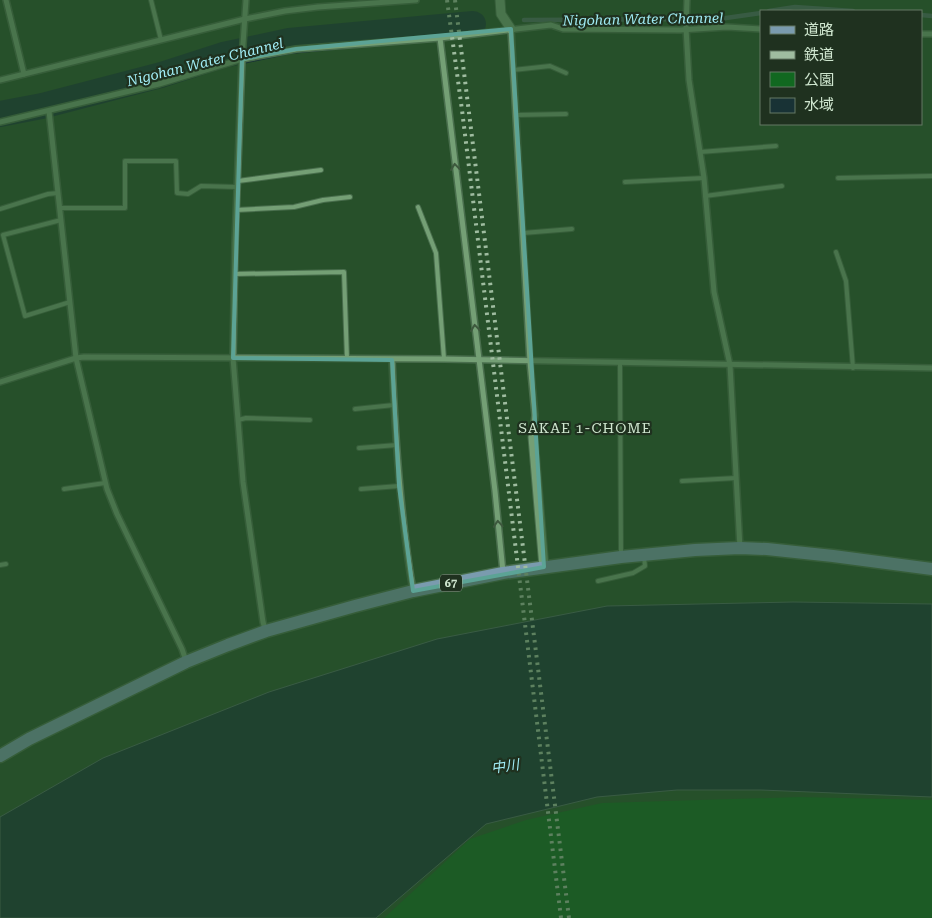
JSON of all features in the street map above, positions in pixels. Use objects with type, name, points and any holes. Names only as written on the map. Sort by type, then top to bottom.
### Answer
[{"type":"main road","name":"67","points":[[0,756],[29,739],[186,662],[266,631],[413,591],[544,567],[622,557],[740,548],[833,556],[932,569]]},
{"type":"street","points":[[6,0],[24,74]]},
{"type":"street","points":[[246,0],[243,30],[236,210],[234,358],[249,532],[266,631]]},
{"type":"street","points":[[0,80],[245,19],[285,11],[414,0]]},
{"type":"street","points":[[500,0],[501,14],[511,29],[534,415],[533,437],[544,567]]},
{"type":"street","points":[[687,0],[686,28],[689,80],[704,178],[714,292],[730,365],[740,548]]},
{"type":"street","points":[[0,122],[159,84],[242,59],[296,49],[440,38],[551,25],[563,29],[760,29]]},
{"type":"street","points":[[440,38],[503,573]]},
{"type":"street","points":[[49,111],[76,358],[105,483],[117,514],[182,649],[186,662]]},
{"type":"street","points":[[0,382],[76,358],[479,360],[932,368]]},
{"type":"street","points":[[392,360],[396,445],[405,544],[413,591]]},
{"type":"lane","points":[[151,0],[161,40]]},
{"type":"lane","points":[[323,0],[323,7]]},
{"type":"lane","points":[[513,70],[550,66],[566,73]]},
{"type":"lane","points":[[516,115],[566,114]]},
{"type":"lane","points":[[700,152],[776,146]]},
{"type":"lane","points":[[60,208],[124,208],[125,160],[176,161],[177,193],[188,194],[201,186],[237,184],[321,170]]},
{"type":"lane","points":[[838,178],[932,176]]},
{"type":"lane","points":[[625,182],[704,178]]},
{"type":"lane","points":[[705,196],[782,186]]},
{"type":"lane","points":[[0,209],[48,194],[58,193]]},
{"type":"lane","points":[[236,210],[294,207],[350,196]]},
{"type":"lane","points":[[418,207],[436,253],[444,360]]},
{"type":"lane","points":[[61,220],[3,235],[25,316],[70,302]]},
{"type":"lane","points":[[523,233],[572,229]]},
{"type":"lane","points":[[836,252],[846,281],[853,368]]},
{"type":"lane","points":[[234,274],[344,272],[347,359]]},
{"type":"lane","points":[[620,363],[622,557]]},
{"type":"lane","points":[[355,409],[394,405]]},
{"type":"lane","points":[[238,420],[246,418],[310,420]]},
{"type":"lane","points":[[359,448],[396,445]]},
{"type":"lane","points":[[682,481],[736,478]]},
{"type":"lane","points":[[64,489],[105,483]]},
{"type":"lane","points":[[361,489],[400,486]]},
{"type":"lane","points":[[598,581],[633,573],[644,566],[643,555]]},
{"type":"lane","points":[[0,565],[6,564]]},
{"type":"highlighted area","points":[[511,29],[544,567],[413,591],[399,486],[392,360],[233,358],[242,59],[296,49]]},
{"type":"green space","points":[[800,797],[932,800],[932,918],[384,918],[470,839],[526,820],[602,803]]},
{"type":"water","name":"中川","points":[[793,602],[932,604],[932,797],[761,790],[677,790],[597,797],[486,824],[376,918],[0,918],[0,817],[103,758],[269,692],[437,639],[607,606]]},
{"type":"waterway","name":"Nigohan Water Channel","points":[[776,10],[795,7],[838,10]]},
{"type":"waterway","name":"Nigohan Water Channel","points":[[524,20],[719,19],[760,13]]},
{"type":"waterway","name":"Nigohan Water Channel","points":[[922,15],[932,16]]},
{"type":"waterway","name":"Nigohan Water Channel","points":[[0,114],[42,106],[161,75],[223,55],[289,41],[473,24]]},
{"type":"railway","points":[[447,0],[561,918]]},
{"type":"railway","points":[[455,0],[569,918]]},
{"type":"district","name":"SAKAE 1-CHOME","points":[[585,428]]}]
